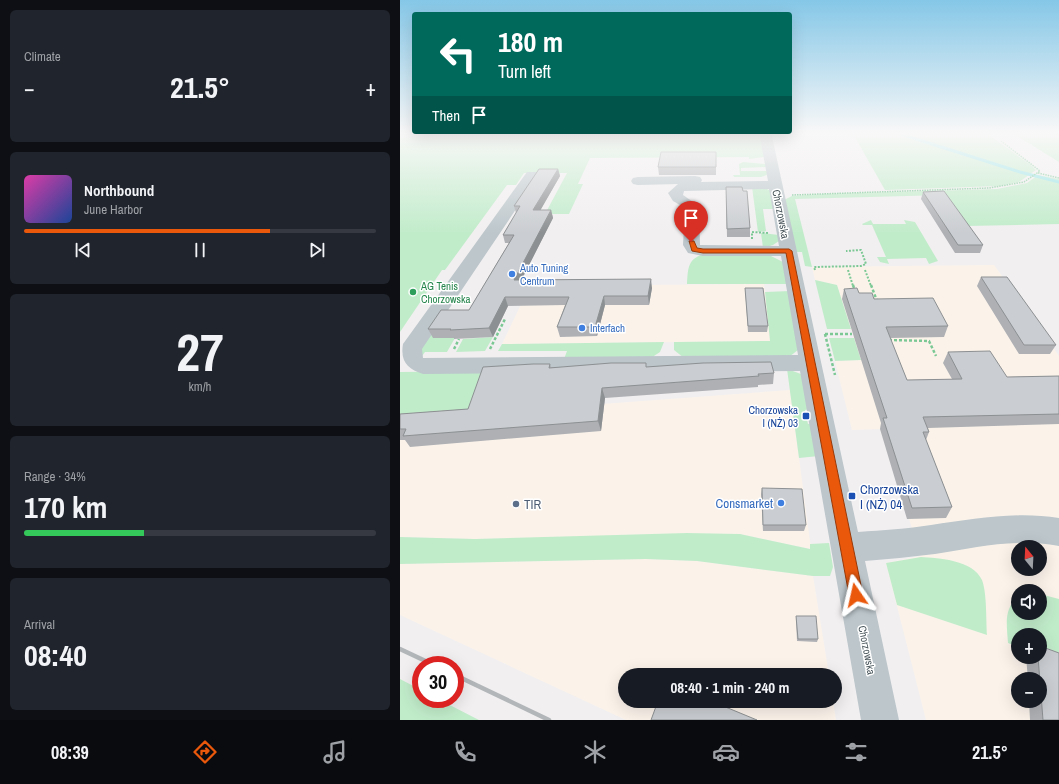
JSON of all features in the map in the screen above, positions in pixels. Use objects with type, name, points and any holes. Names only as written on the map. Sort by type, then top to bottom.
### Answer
[{"type":"street","name":"Chorzowska","points":[[772,166],[880,720]]},
{"type":"street","points":[[532,175],[411,349],[412,361],[416,364],[424,366],[811,363]]},
{"type":"street","points":[[638,181],[776,186]]},
{"type":"street","points":[[776,186],[692,186],[680,188],[675,193],[678,198],[692,206],[691,245],[694,249],[703,251],[789,251]]},
{"type":"street","points":[[847,548],[916,542],[1012,528],[1036,528],[1059,532]]},
{"type":"path","points":[[1035,166],[1040,171],[1038,173]]},
{"type":"path","points":[[776,186],[989,188],[1024,182],[1038,173],[1059,178]]},
{"type":"path","points":[[815,270],[814,267],[861,266],[866,264],[861,250],[846,250]]},
{"type":"path","points":[[848,270],[857,296]]},
{"type":"path","points":[[865,270],[878,302],[872,302]]},
{"type":"path","points":[[481,365],[505,319]]},
{"type":"path","points":[[825,334],[852,334]]},
{"type":"path","points":[[452,352],[459,339]]},
{"type":"path","points":[[889,340],[929,341],[936,356]]},
{"type":"shaded area","points":[[994,265],[1059,356],[1059,720],[926,720],[886,563],[921,556],[880,429],[852,430],[835,361],[861,360],[837,285],[815,280],[812,267]]},
{"type":"shaded area","points":[[764,284],[771,341],[502,344],[530,286]]},
{"type":"shaded area","points":[[790,390],[811,549],[740,534],[475,539],[400,537],[400,419]]},
{"type":"shaded area","points":[[646,559],[697,561],[813,576],[828,668],[618,668],[618,708],[834,708],[836,720],[626,720],[400,615],[400,564]]},
{"type":"green space","points":[[400,166],[586,166],[578,184],[583,184],[569,214],[545,214],[567,173],[524,173],[516,185],[507,185],[445,270],[442,270],[400,332]]},
{"type":"green space","points":[[739,166],[766,166],[766,167],[741,168],[741,171],[766,171],[769,174],[761,177],[734,177],[733,175],[740,175]]},
{"type":"green space","points":[[871,166],[1031,166],[1036,170],[1019,182],[999,186],[885,190]]},
{"type":"green space","points":[[1038,175],[1059,179],[1059,224],[966,226],[944,195],[795,199],[812,267],[805,266],[802,252],[795,252],[784,200],[792,196],[823,194],[997,189],[1027,183]]},
{"type":"green space","points":[[752,187],[771,191],[774,209],[763,209],[766,231],[758,232]]},
{"type":"green space","points":[[871,220],[873,224],[906,224],[904,220],[915,222],[938,261],[929,264],[926,258],[887,259],[889,264],[880,262],[877,257],[886,257],[872,225],[862,224]]},
{"type":"green space","points":[[761,233],[779,235],[779,241],[773,245],[763,248]]},
{"type":"green space","points":[[701,255],[771,256],[783,262],[788,284],[687,284],[689,266],[696,257]]},
{"type":"green space","points":[[815,280],[837,285],[851,329],[827,329]]},
{"type":"green space","points":[[790,291],[798,350],[789,357],[684,358],[674,350],[674,342],[770,341],[765,292]]},
{"type":"green space","points":[[431,331],[455,338],[447,352],[425,352],[422,356],[420,350]]},
{"type":"green space","points":[[493,337],[485,351],[456,352],[463,339]]},
{"type":"green space","points":[[829,338],[854,338],[861,360],[835,361]]},
{"type":"green space","points":[[664,342],[660,352],[651,358],[564,359],[567,351],[498,351],[502,344]]},
{"type":"green space","points":[[787,369],[801,374],[811,409],[805,410],[808,424],[813,423],[819,456],[799,458]]},
{"type":"green space","points":[[489,371],[468,414],[400,419],[400,372]]},
{"type":"green space","points":[[687,533],[740,534],[810,549],[810,544],[829,543],[833,567],[830,576],[813,576],[697,561],[646,559],[400,564],[400,537],[475,539]]},
{"type":"green space","points":[[921,557],[955,561],[978,573],[984,585],[987,635],[897,605],[886,563]]},
{"type":"green space","points":[[1047,596],[1059,599],[1059,660],[1047,656],[1047,628],[1011,628],[1011,644],[1008,643],[1007,618],[1011,605],[1011,620],[1047,620]]},
{"type":"green space","points":[[400,679],[412,685],[412,708],[456,708],[479,720],[400,720]]},
{"type":"building","points":[[658,166],[716,166],[716,167],[658,167]]},
{"type":"building","points":[[539,169],[558,169],[533,210],[551,210],[514,280],[651,279],[648,296],[604,296],[595,327],[557,327],[569,297],[505,297],[489,328],[450,330],[451,329],[428,329],[441,310],[469,310],[514,235],[503,235],[520,206],[514,206]]},
{"type":"building","points":[[726,187],[742,187],[743,191],[747,191],[750,228],[727,229]]},
{"type":"building","points":[[944,191],[983,245],[958,245],[923,192]]},
{"type":"building","points":[[981,277],[1007,277],[1056,345],[1024,345]]},
{"type":"building","points":[[745,288],[763,288],[768,326],[748,326]]},
{"type":"building","points":[[857,288],[859,293],[872,293],[874,299],[933,298],[948,326],[886,327],[907,380],[962,379],[948,352],[990,351],[1007,377],[1059,376],[1059,414],[923,417],[929,432],[923,432],[952,507],[912,508],[883,418],[887,418],[844,289]]},
{"type":"building","points":[[771,362],[774,373],[758,374],[759,376],[602,388],[598,421],[403,436],[406,429],[400,429],[400,414],[468,409],[483,367],[550,364],[549,368],[611,363],[646,363],[646,367],[703,363]]},
{"type":"building","points":[[762,488],[802,489],[806,525],[763,525]]},
{"type":"building","points":[[796,616],[816,616],[818,639],[798,639]]},
{"type":"building","points":[[1047,649],[1059,653],[1059,720],[1043,720],[1042,708],[1047,708],[1047,672],[1039,672],[1039,664],[1047,664]]},
{"type":"building","points":[[655,708],[728,708],[757,720],[651,720]]},
{"type":"waterway","points":[[1000,166],[1059,182]]},
{"type":"railway","points":[[400,649],[415,656]]},
{"type":"railway","points":[[464,679],[549,720]]},
{"type":"place","name":"Auto Tuning Centrum","points":[[512,274]]},
{"type":"place","name":"AG Tenis Chorzowska","points":[[413,292]]},
{"type":"place","name":"Interfach","points":[[582,328]]},
{"type":"place","name":"Chorzowska I (NŻ) 03","points":[[806,416]]},
{"type":"place","name":"Chorzowska I (NŻ) 04","points":[[852,496]]},
{"type":"place","name":"Consmarket","points":[[781,503]]},
{"type":"place","name":"TIR","points":[[516,504]]},
{"type":"route","points":[[691,242],[693,248],[698,251],[789,251],[856,595]]}]
